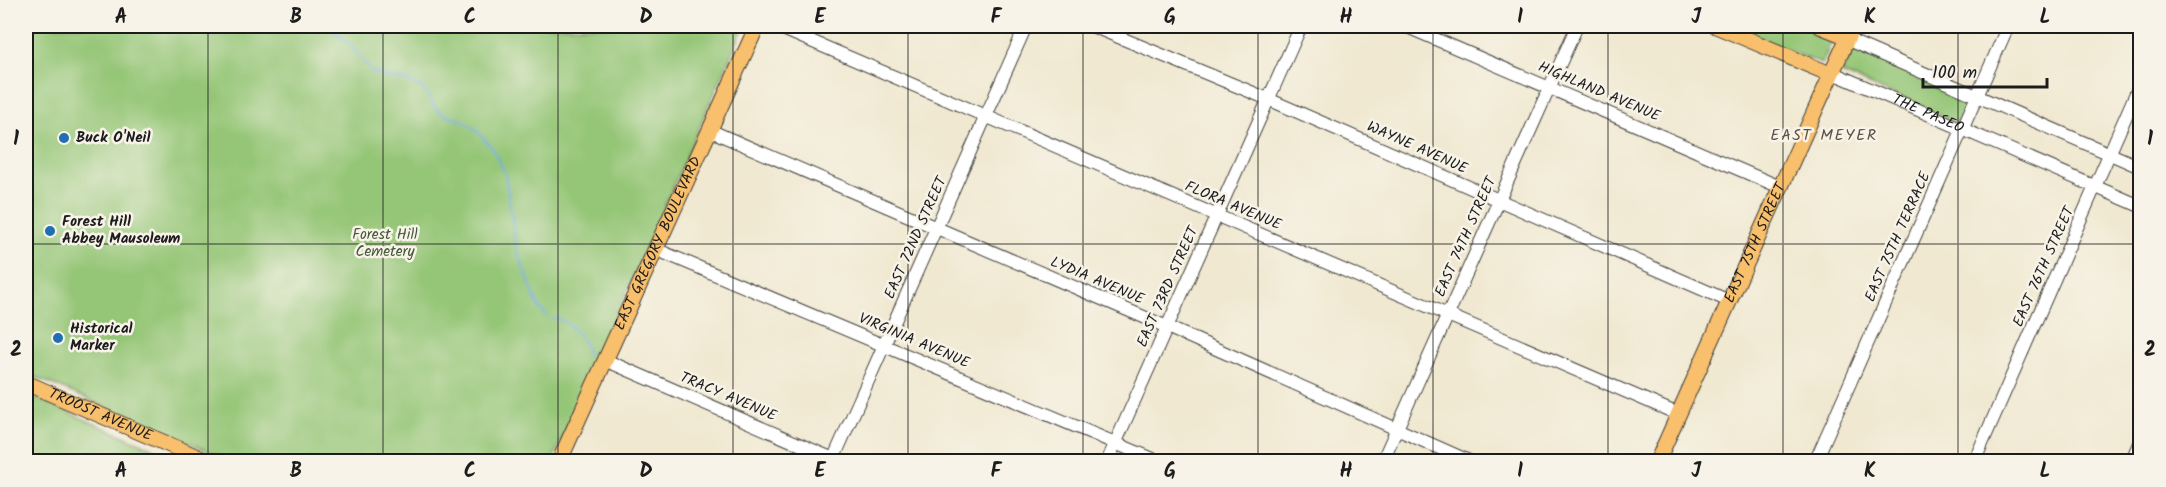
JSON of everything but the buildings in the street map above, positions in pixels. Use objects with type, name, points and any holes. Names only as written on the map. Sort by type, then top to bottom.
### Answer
[{"type":"main road","name":"EAST GREGORY BOULEVARD","points":[[559,462],[757,26]]},
{"type":"main road","name":"THE PASEO","points":[[1716,26],[1830,74]]},
{"type":"main road","points":[[1820,26],[1850,31]]},
{"type":"main road","name":"EAST 75TH STREET","points":[[1657,462],[1850,31]]},
{"type":"main road","name":"TROOST AVENUE","points":[[26,383],[209,462]]},
{"type":"street","name":"FLORA AVENUE","points":[[776,26],[1678,414]]},
{"type":"street","name":"EAST 72ND STREET","points":[[835,461],[1026,26]]},
{"type":"street","name":"WAYNE AVENUE","points":[[1092,26],[1268,99],[1729,301]]},
{"type":"street","name":"EAST 73RD STREET","points":[[1107,462],[1301,26]]},
{"type":"street","name":"HIGHLAND AVENUE","points":[[1406,26],[1780,187]]},
{"type":"street","name":"EAST 74TH STREET","points":[[1382,462],[1576,26]]},
{"type":"street","name":"EAST 75TH TERRACE","points":[[1815,462],[2008,26]]},
{"type":"street","points":[[1850,31],[1855,44],[2140,167]]},
{"type":"street","name":"THE PASEO","points":[[1830,74],[1840,76],[2140,206]]},
{"type":"street","name":"EAST 76TH STREET","points":[[1974,462],[2140,84]]},
{"type":"street","name":"LYDIA AVENUE","points":[[709,130],[1167,327],[1471,462]]},
{"type":"street","name":"VIRGINIA AVENUE","points":[[655,249],[1160,462]]},
{"type":"street","name":"TRACY AVENUE","points":[[605,360],[835,461]]},
{"type":"street","points":[[2131,462],[2140,441]]},
{"type":"green space","name":"Forest Hill Cemetery","points":[[26,26],[744,26],[552,461],[232,461],[26,373]]},
{"type":"green space","points":[[1727,26],[1803,26],[1830,37],[1832,40],[1822,64]]},
{"type":"green space","points":[[1853,48],[1969,99],[1964,115],[1958,123],[1842,73]]},
{"type":"green space","points":[[35,398],[182,461],[26,461],[26,420]]},
{"type":"waterway","points":[[329,26],[352,47],[372,72],[407,81],[424,89],[435,108],[445,115],[460,119],[475,129],[493,149],[505,173],[517,250],[538,306],[547,316]]},
{"type":"waterway","points":[[553,318],[571,326],[580,336],[587,354],[590,355]]},
{"type":"place","name":"Buck O'Neil","points":[[64,138]]},
{"type":"place","name":"Forest Hill Abbey Mausoleum","points":[[50,231]]},
{"type":"place","name":"Historical Marker","points":[[58,338]]},
{"type":"district","name":"EAST MEYER","points":[[1824,135]]}]
